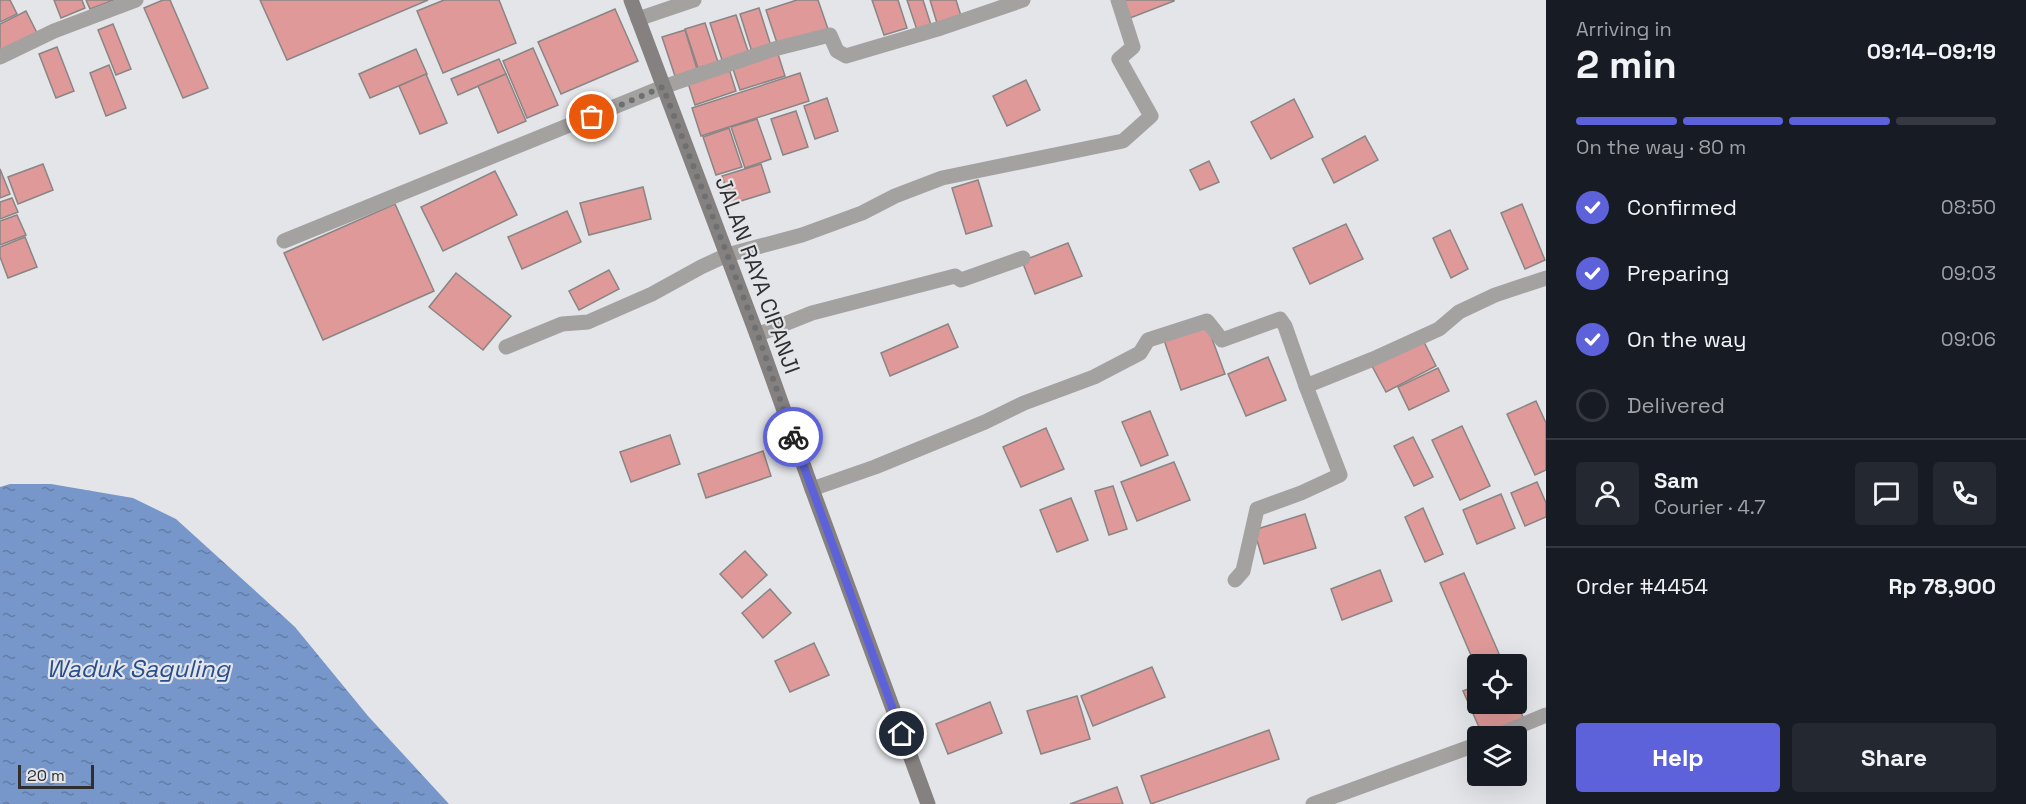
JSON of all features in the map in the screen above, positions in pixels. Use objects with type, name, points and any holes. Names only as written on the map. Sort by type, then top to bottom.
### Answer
[{"type":"main road","name":"JALAN RAYA CIPANJI","points":[[631,0],[758,335],[927,804]]},
{"type":"street","points":[[0,57],[54,30],[136,0]]},
{"type":"street","points":[[638,19],[694,0]]},
{"type":"street","points":[[284,241],[663,87],[774,49],[830,35],[837,51],[846,56],[941,28],[1023,0]]},
{"type":"street","points":[[506,347],[562,324],[588,322],[652,294],[727,255],[822,228],[942,178],[1124,141],[1151,116],[1119,59],[1133,47],[1118,0]]},
{"type":"street","points":[[758,335],[812,313],[943,278],[955,276],[961,280],[1023,258]]},
{"type":"street","points":[[1306,386],[1439,329],[1459,312],[1496,295],[1546,278]]},
{"type":"street","points":[[812,489],[875,467],[985,422],[1024,403],[1094,377],[1140,353],[1148,340],[1208,321],[1222,340],[1280,319],[1285,326],[1340,475],[1301,493],[1257,509],[1243,571],[1235,580]]},
{"type":"street","points":[[1520,726],[1546,715]]},
{"type":"street","points":[[1313,804],[1467,748]]},
{"type":"water","name":"Waduk Saguling","points":[[10,484],[51,484],[133,498],[176,519],[295,627],[368,716],[449,804],[0,804],[0,487]]},
{"type":"building","points":[[0,0],[10,0],[17,14],[0,22]]},
{"type":"building","points":[[54,0],[82,0],[85,8],[61,18]]},
{"type":"building","points":[[86,0],[114,0],[90,9]]},
{"type":"building","points":[[163,0],[170,0],[208,88],[183,98],[144,8]]},
{"type":"building","points":[[260,0],[428,0],[287,60]]},
{"type":"building","points":[[444,0],[499,0],[516,43],[443,73],[417,11]]},
{"type":"building","points":[[797,0],[818,0],[828,29],[778,46],[766,10]]},
{"type":"building","points":[[872,0],[898,0],[907,28],[884,35]]},
{"type":"building","points":[[907,0],[923,0],[931,25],[917,30]]},
{"type":"building","points":[[930,0],[956,0],[961,16],[937,23]]},
{"type":"building","points":[[1123,0],[1174,0],[1174,1],[1130,18]]},
{"type":"building","points":[[759,8],[771,46],[752,52],[740,14]]},
{"type":"building","points":[[615,9],[638,61],[561,94],[538,42]]},
{"type":"building","points":[[26,11],[37,33],[0,52],[0,24]]},
{"type":"building","points":[[736,15],[749,54],[723,63],[710,23]]},
{"type":"building","points":[[705,23],[718,62],[698,68],[685,29]]},
{"type":"building","points":[[113,24],[131,69],[116,75],[98,30]]},
{"type":"building","points":[[685,30],[697,69],[675,76],[662,37]]},
{"type":"building","points":[[57,47],[74,91],[56,98],[39,54]]},
{"type":"building","points":[[533,48],[558,105],[527,118],[503,61]]},
{"type":"building","points":[[416,49],[427,74],[370,98],[359,74]]},
{"type":"building","points":[[778,54],[785,76],[740,90],[733,69]]},
{"type":"building","points":[[499,59],[506,74],[458,95],[451,79]]},
{"type":"building","points":[[109,65],[126,108],[106,116],[90,73]]},
{"type":"building","points":[[729,69],[736,91],[695,105],[688,83]]},
{"type":"building","points":[[800,73],[809,101],[701,136],[692,108]]},
{"type":"building","points":[[426,74],[447,123],[420,134],[399,86]]},
{"type":"building","points":[[506,74],[526,121],[498,133],[478,86]]},
{"type":"building","points":[[1026,80],[1040,110],[1007,126],[993,96]]},
{"type":"building","points":[[827,98],[838,131],[815,139],[804,106]]},
{"type":"building","points":[[1294,99],[1313,137],[1271,159],[1251,122]]},
{"type":"building","points":[[796,111],[808,147],[783,155],[771,119]]},
{"type":"building","points":[[757,119],[771,159],[745,168],[731,127]]},
{"type":"building","points":[[729,128],[742,167],[716,175],[703,137]]},
{"type":"building","points":[[1365,136],[1378,160],[1334,183],[1322,159]]},
{"type":"building","points":[[1209,161],[1219,182],[1200,190],[1190,170]]},
{"type":"building","points":[[43,164],[53,190],[18,204],[8,177]]},
{"type":"building","points":[[761,164],[770,192],[731,204],[722,176]]},
{"type":"building","points":[[0,169],[10,194],[0,198]]},
{"type":"building","points":[[495,171],[517,215],[443,251],[421,207]]},
{"type":"building","points":[[978,180],[992,226],[966,234],[952,188]]},
{"type":"building","points":[[643,187],[651,219],[589,235],[580,203]]},
{"type":"building","points":[[12,198],[18,212],[0,219],[0,202]]},
{"type":"building","points":[[395,204],[434,291],[323,340],[284,253]]},
{"type":"building","points":[[1522,204],[1545,260],[1525,269],[1501,213]]},
{"type":"building","points":[[567,211],[581,242],[522,269],[508,237]]},
{"type":"building","points":[[17,215],[26,235],[0,245],[0,221]]},
{"type":"building","points":[[1346,224],[1363,259],[1310,284],[1293,248]]},
{"type":"building","points":[[1450,230],[1468,269],[1451,278],[1433,238]]},
{"type":"building","points":[[25,237],[37,267],[8,278],[0,257],[0,247]]},
{"type":"building","points":[[1068,243],[1082,276],[1035,294],[1022,261]]},
{"type":"building","points":[[609,270],[619,289],[579,310],[569,291]]},
{"type":"building","points":[[456,273],[511,316],[483,350],[429,307]]},
{"type":"building","points":[[948,324],[958,347],[890,376],[881,353]]},
{"type":"building","points":[[1207,325],[1225,374],[1181,390],[1164,340]]},
{"type":"building","points":[[1423,340],[1436,366],[1386,392],[1372,366]]},
{"type":"building","points":[[1268,357],[1286,400],[1246,416],[1228,374]]},
{"type":"building","points":[[1438,368],[1449,391],[1409,410],[1398,387]]},
{"type":"building","points":[[1536,401],[1546,423],[1546,470],[1535,475],[1507,414]]},
{"type":"building","points":[[1150,411],[1168,455],[1141,466],[1122,422]]},
{"type":"building","points":[[1462,426],[1490,486],[1460,500],[1432,440]]},
{"type":"building","points":[[1046,428],[1064,469],[1021,487],[1003,447]]},
{"type":"building","points":[[670,435],[680,464],[631,482],[620,452]]},
{"type":"building","points":[[1413,437],[1433,477],[1414,486],[1394,446]]},
{"type":"building","points":[[763,451],[771,476],[706,498],[698,474]]},
{"type":"building","points":[[1174,462],[1190,500],[1137,521],[1121,482]]},
{"type":"building","points":[[1537,482],[1546,503],[1546,517],[1525,526],[1511,493]]},
{"type":"building","points":[[1113,486],[1127,529],[1109,535],[1095,491]]},
{"type":"building","points":[[1501,494],[1515,528],[1477,544],[1463,510]]},
{"type":"building","points":[[1071,498],[1088,540],[1057,552],[1040,510]]},
{"type":"building","points":[[1423,508],[1443,554],[1425,562],[1405,517]]},
{"type":"building","points":[[1305,514],[1316,548],[1264,564],[1254,530]]},
{"type":"building","points":[[745,551],[767,575],[742,598],[720,574]]},
{"type":"building","points":[[1380,570],[1392,601],[1342,620],[1331,589]]},
{"type":"building","points":[[1464,573],[1499,654],[1470,654],[1440,583]]},
{"type":"building","points":[[770,589],[791,613],[763,638],[742,613]]},
{"type":"building","points":[[814,643],[829,675],[790,692],[775,661]]},
{"type":"building","points":[[1152,667],[1165,697],[1093,726],[1081,696]]},
{"type":"building","points":[[1077,696],[1090,739],[1041,754],[1027,711]]},
{"type":"building","points":[[990,702],[1002,733],[948,754],[936,724]]},
{"type":"building","points":[[1473,714],[1522,714],[1524,719],[1507,726],[1479,726]]},
{"type":"building","points":[[1269,730],[1279,759],[1151,804],[1141,776]]},
{"type":"building","points":[[1117,787],[1123,804],[1070,804]]},
{"type":"way so far","points":[[592,117],[663,87],[758,335],[793,437]]},
{"type":"route","points":[[793,437],[902,734]]}]
